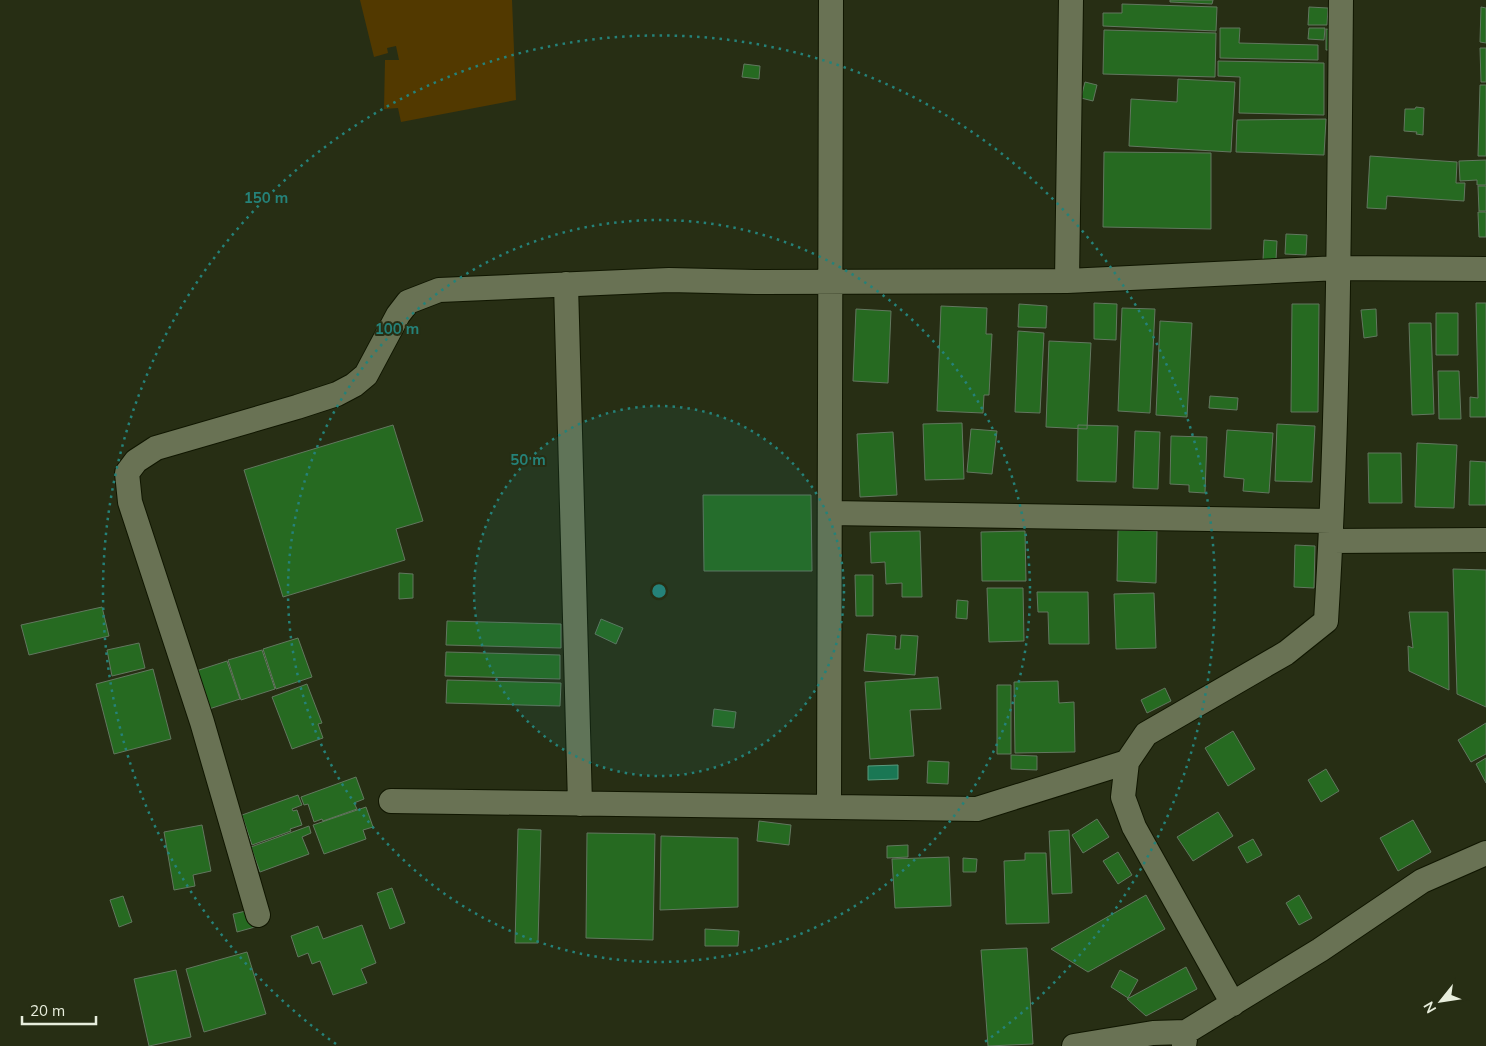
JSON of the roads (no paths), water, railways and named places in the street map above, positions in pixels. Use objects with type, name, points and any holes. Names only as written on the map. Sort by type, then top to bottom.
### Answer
[{"type":"street","points":[[829,807],[832,0]]},
{"type":"street","points":[[1067,281],[1071,0]]},
{"type":"street","points":[[1233,1004],[1134,827],[1124,797],[1127,762],[1146,734],[1286,652],[1326,620],[1331,531],[1339,268],[1340,0]]},
{"type":"street","points":[[258,915],[202,722],[130,502],[127,474],[136,461],[156,448],[305,405],[354,386],[366,375],[398,315],[408,302],[439,290],[670,280],[756,282],[1067,281],[1339,268],[1486,270]]},
{"type":"street","points":[[566,284],[580,804]]},
{"type":"street","points":[[830,513],[1331,531],[1486,540]]},
{"type":"street","points":[[391,801],[977,809],[1127,762]]},
{"type":"street","points":[[1074,1046],[1153,1032],[1185,1039],[1233,1004],[1320,950],[1422,881],[1486,853]]}]
